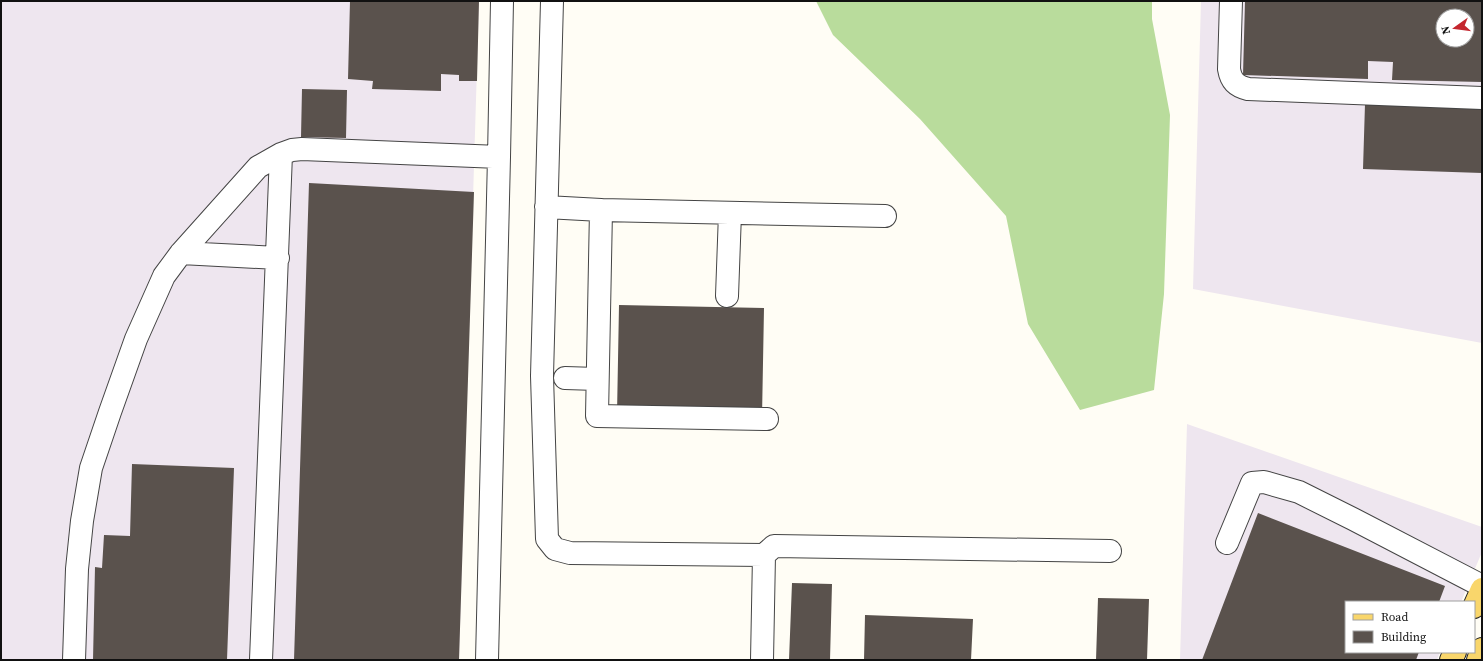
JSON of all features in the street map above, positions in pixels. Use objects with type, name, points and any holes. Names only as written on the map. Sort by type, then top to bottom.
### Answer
[{"type":"main road","points":[[1475,604],[1482,587]]},
{"type":"main road","points":[[1478,660],[1482,649]]},
{"type":"street","points":[[487,660],[502,1]]},
{"type":"street","points":[[552,1],[542,376],[546,539],[555,549],[570,553],[764,555],[774,546],[1110,551]]},
{"type":"street","points":[[1231,1],[1229,69],[1230,76],[1234,83],[1240,87],[1248,89],[1482,98]]},
{"type":"street","points":[[74,660],[77,569],[82,521],[91,468],[136,339],[164,276],[181,253],[258,167],[281,154],[292,150],[302,149],[499,157]]},
{"type":"street","points":[[261,660],[281,154]]},
{"type":"street","points":[[546,207],[601,210],[885,216]]},
{"type":"street","points":[[601,210],[597,416],[767,419]]},
{"type":"street","points":[[727,296],[730,213]]},
{"type":"street","points":[[181,253],[278,258]]},
{"type":"street","points":[[565,378],[597,379]]},
{"type":"street","points":[[1227,543],[1252,483],[1264,482],[1299,492],[1482,587]]},
{"type":"street","points":[[762,660],[764,555]]},
{"type":"shaded area","points":[[1,1],[479,1],[459,660],[1,660]]},
{"type":"shaded area","points":[[1201,1],[1482,1],[1482,343],[1193,289]]},
{"type":"shaded area","points":[[1187,424],[1482,527],[1482,552],[1461,601],[1345,601],[1345,653],[1440,653],[1437,660],[1180,660]]},
{"type":"green space","points":[[816,1],[1152,1],[1152,19],[1170,115],[1164,294],[1154,390],[1080,410],[1028,324],[1006,216],[920,119],[833,35]]},
{"type":"building","points":[[350,1],[479,1],[477,81],[459,81],[459,75],[441,74],[441,91],[372,89],[373,81],[348,79]]},
{"type":"building","points":[[1245,1],[1482,1],[1482,82],[1392,80],[1393,62],[1368,61],[1368,79],[1243,75]]},
{"type":"building","points":[[302,89],[347,90],[346,138],[301,137]]},
{"type":"building","points":[[1365,104],[1482,108],[1482,173],[1363,169]]},
{"type":"building","points":[[309,183],[474,192],[459,660],[294,660]]},
{"type":"building","points":[[619,305],[764,308],[762,417],[617,414]]},
{"type":"building","points":[[132,464],[234,468],[227,660],[93,660],[95,567],[102,568],[104,535],[130,536]]},
{"type":"building","points":[[1258,513],[1445,586],[1439,601],[1345,601],[1345,653],[1419,653],[1416,660],[1202,660]]},
{"type":"building","points":[[792,583],[832,584],[830,660],[789,660]]},
{"type":"building","points":[[1098,598],[1149,599],[1147,660],[1096,660]]},
{"type":"building","points":[[865,615],[973,619],[971,660],[864,660]]}]
